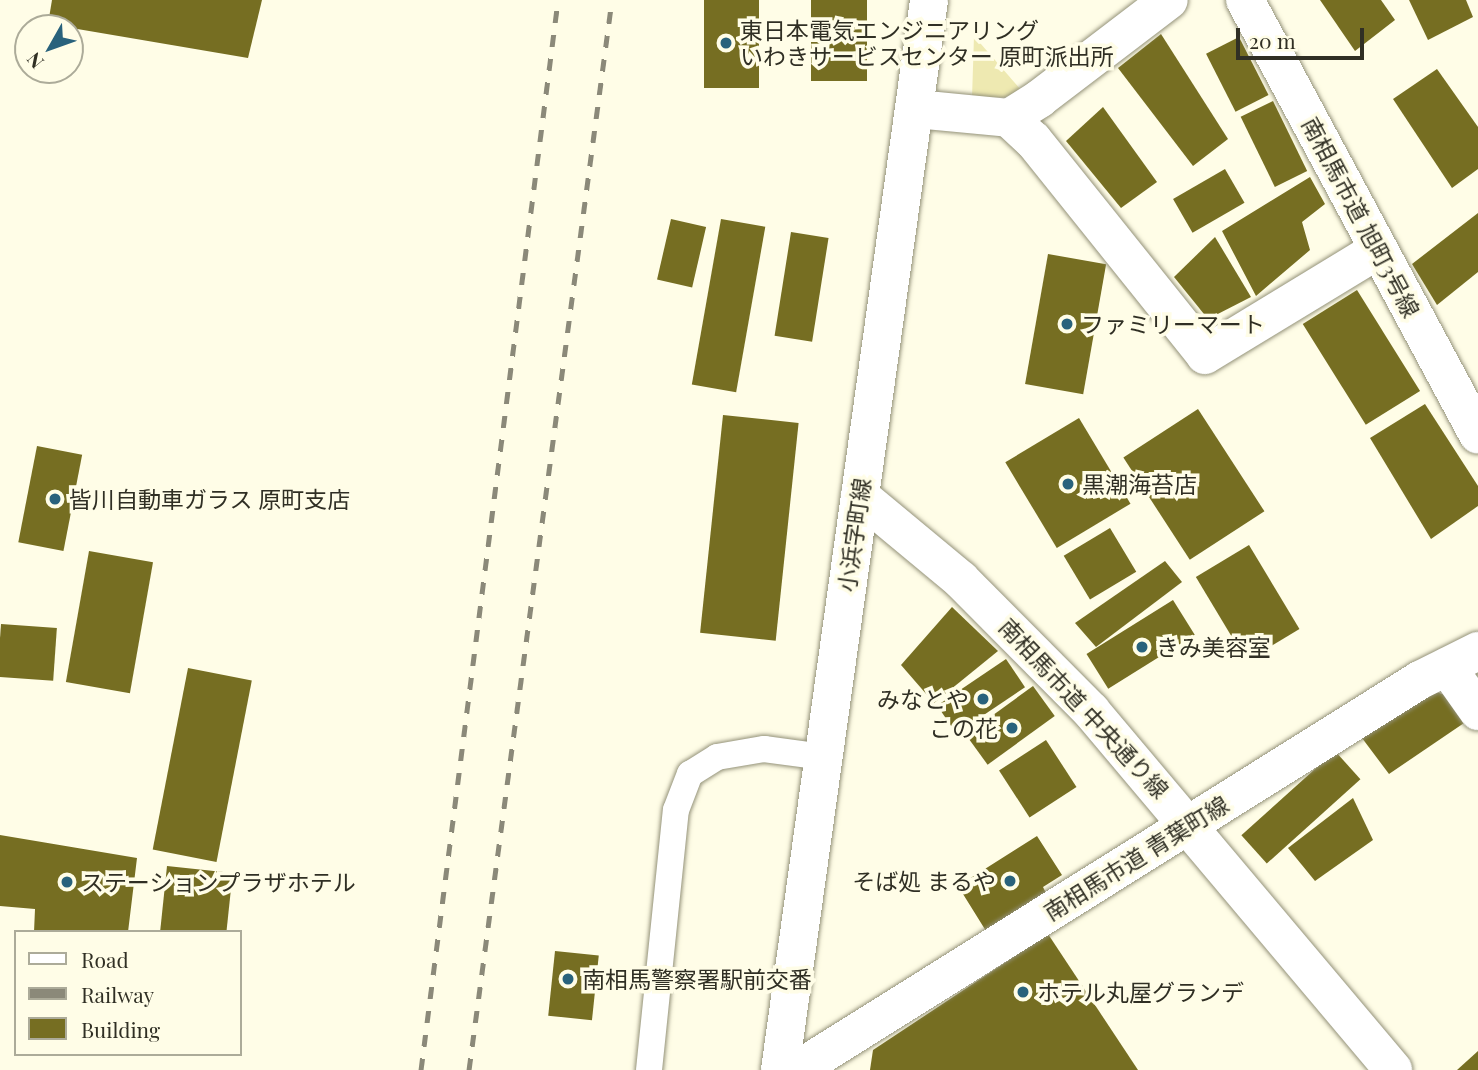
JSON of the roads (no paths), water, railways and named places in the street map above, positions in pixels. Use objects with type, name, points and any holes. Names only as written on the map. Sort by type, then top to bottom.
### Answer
[{"type":"street","name":"小浜字町線","points":[[780,1070],[916,109],[929,0]]},
{"type":"street","points":[[1009,118],[1039,99],[1169,0]]},
{"type":"street","name":"南相馬市道 旭町3号線","points":[[1245,0],[1478,434]]},
{"type":"street","points":[[916,109],[1009,118],[1033,140],[1205,355],[1378,250]]},
{"type":"street","name":"南相馬市道 中央通り線","points":[[860,496],[961,580],[1026,642],[1091,710],[1191,825],[1393,1070]]},
{"type":"street","points":[[1462,659],[1478,712]]},
{"type":"street","name":"南相馬市道 青葉町線","points":[[797,1070],[1420,680],[1462,659]]},
{"type":"lane","points":[[649,1070],[676,810],[690,774],[717,757],[764,749],[824,757]]},
{"type":"railway","points":[[421,1070],[558,0]]},
{"type":"railway","points":[[469,1070],[612,0]]},
{"type":"place","name":"東日本電気エンジニアリング いわきサービスセンター 原町派出所","points":[[726,43]]},
{"type":"place","name":"ファミリーマート","points":[[1067,324]]},
{"type":"place","name":"黒潮海苔店","points":[[1068,484]]},
{"type":"place","name":"皆川自動車ガラス 原町支店","points":[[55,499]]},
{"type":"place","name":"きみ美容室","points":[[1142,647]]},
{"type":"place","name":"みなとや","points":[[983,699]]},
{"type":"place","name":"この花","points":[[1012,728]]},
{"type":"place","name":"そば処 まるや","points":[[1010,881]]},
{"type":"place","name":"ステーションプラザホテル","points":[[67,882]]},
{"type":"place","name":"南相馬警察署駅前交番","points":[[568,979]]},
{"type":"place","name":"ホテル丸屋グランデ","points":[[1023,992]]}]
